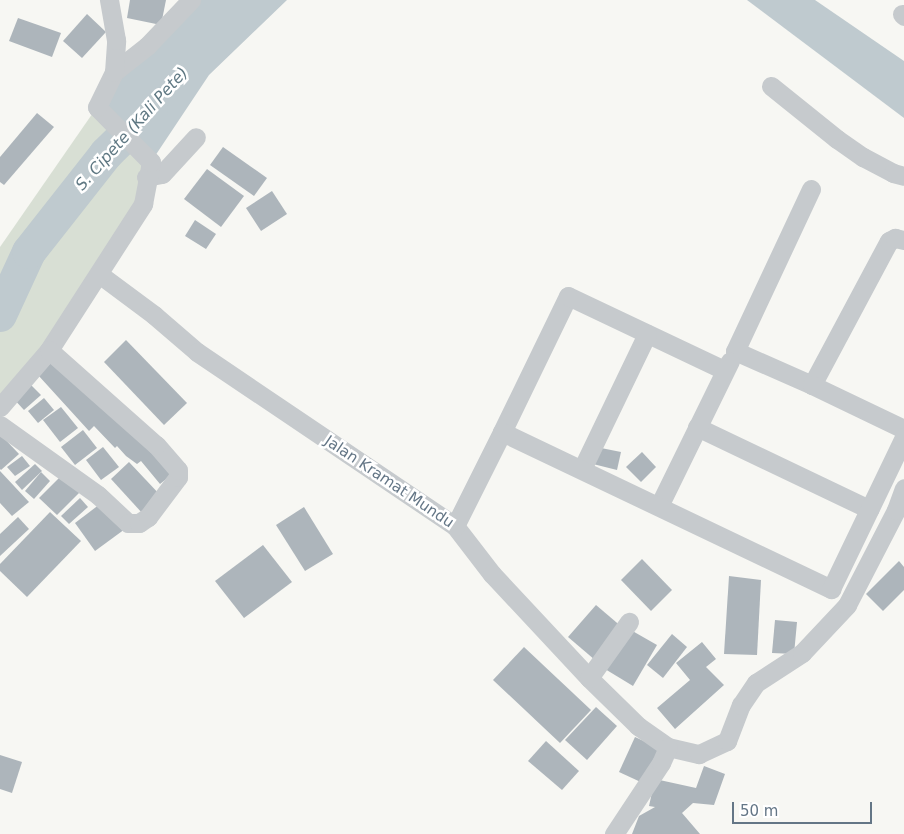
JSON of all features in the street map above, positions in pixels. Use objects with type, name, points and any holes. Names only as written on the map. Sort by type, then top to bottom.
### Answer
[{"type":"street","points":[[109,0],[116,40],[114,72],[97,107],[149,170],[162,174],[196,137]]},
{"type":"street","points":[[114,72],[147,46],[191,0]]},
{"type":"street","points":[[771,86],[837,139],[863,157],[893,173],[904,176]]},
{"type":"street","points":[[0,407],[49,350],[99,274],[143,204],[149,170]]},
{"type":"street","points":[[660,506],[811,189]]},
{"type":"street","points":[[812,385],[889,241],[895,238],[904,240]]},
{"type":"street","name":"Jalan Kramat Mundu","points":[[99,274],[167,326],[197,352],[455,526],[492,574],[589,678],[638,726],[668,747]]},
{"type":"street","points":[[455,526],[568,296],[724,370]]},
{"type":"street","points":[[582,469],[647,334]]},
{"type":"street","points":[[0,425],[98,495],[128,523],[139,523],[148,517],[178,477],[178,470],[156,446],[49,350]]},
{"type":"street","points":[[502,432],[831,589],[869,509],[902,425],[735,351]]},
{"type":"street","points":[[697,428],[869,509]]},
{"type":"street","points":[[614,834],[661,763],[668,747],[700,754],[727,741],[741,705],[756,683],[802,653],[847,606],[896,510],[904,488]]},
{"type":"street","points":[[589,678],[629,622]]},
{"type":"shaded area","points":[[97,107],[151,162],[146,189],[0,416],[0,247]]},
{"type":"water","points":[[191,0],[287,0],[209,75],[151,162],[97,107],[114,72]]},
{"type":"water","points":[[747,0],[815,0],[904,61],[904,118]]},
{"type":"building","points":[[130,0],[166,0],[161,25],[127,18]]},
{"type":"building","points":[[87,14],[106,32],[82,58],[63,41]]},
{"type":"building","points":[[18,18],[61,33],[52,57],[9,41]]},
{"type":"building","points":[[37,113],[54,127],[4,185],[0,182],[0,157]]},
{"type":"building","points":[[223,147],[267,178],[254,196],[210,165]]},
{"type":"building","points":[[207,169],[244,196],[221,227],[184,199]]},
{"type":"building","points":[[272,191],[287,214],[261,231],[246,208]]},
{"type":"building","points":[[195,220],[216,234],[206,249],[185,236]]},
{"type":"building","points":[[126,340],[187,403],[164,425],[104,362]]},
{"type":"building","points":[[54,360],[176,471],[160,484],[141,461],[137,464],[117,446],[115,448],[94,426],[89,431],[38,375]]},
{"type":"building","points":[[27,381],[41,395],[24,410],[11,396]]},
{"type":"building","points":[[44,398],[54,410],[38,423],[28,411]]},
{"type":"building","points":[[61,407],[78,428],[60,442],[43,420]]},
{"type":"building","points":[[83,430],[97,448],[75,465],[61,447]]},
{"type":"building","points":[[0,434],[19,454],[1,470],[0,469]]},
{"type":"building","points":[[103,447],[119,467],[101,480],[86,460]]},
{"type":"building","points":[[596,447],[621,452],[617,470],[593,464]]},
{"type":"building","points":[[642,452],[656,467],[641,482],[626,467]]},
{"type":"building","points":[[22,456],[30,466],[15,476],[7,467]]},
{"type":"building","points":[[129,462],[162,497],[143,514],[111,479]]},
{"type":"building","points":[[35,464],[42,471],[22,490],[15,482]]},
{"type":"building","points":[[0,471],[29,502],[12,516],[0,503]]},
{"type":"building","points":[[41,472],[50,481],[34,499],[25,491]]},
{"type":"building","points":[[64,473],[82,490],[57,515],[39,498]]},
{"type":"building","points":[[80,498],[88,507],[69,524],[61,516]]},
{"type":"building","points":[[104,501],[125,529],[95,551],[75,523]]},
{"type":"building","points":[[304,507],[333,554],[305,571],[276,525]]},
{"type":"building","points":[[50,512],[81,541],[27,597],[0,571],[0,564]]},
{"type":"building","points":[[18,517],[29,529],[0,556],[0,534]]},
{"type":"building","points":[[263,545],[292,582],[244,618],[215,581]]},
{"type":"building","points":[[642,559],[672,590],[651,611],[621,580]]},
{"type":"building","points":[[899,561],[904,567],[904,590],[883,611],[866,594]]},
{"type":"building","points":[[729,576],[761,580],[757,655],[724,654]]},
{"type":"building","points":[[596,605],[623,628],[595,660],[568,637]]},
{"type":"building","points":[[775,620],[797,622],[794,654],[772,653]]},
{"type":"building","points":[[629,629],[657,645],[633,686],[605,669]]},
{"type":"building","points":[[672,634],[687,647],[663,678],[647,665]]},
{"type":"building","points":[[702,642],[716,659],[706,667],[724,685],[675,729],[657,708],[690,680],[676,663]]},
{"type":"building","points":[[524,647],[591,710],[560,743],[493,680]]},
{"type":"building","points":[[596,707],[617,726],[587,760],[565,740]]},
{"type":"building","points":[[635,737],[661,749],[645,784],[619,772]]},
{"type":"building","points":[[546,741],[579,771],[562,790],[528,761]]},
{"type":"building","points":[[0,755],[22,762],[12,793],[0,789]]},
{"type":"building","points":[[704,766],[725,774],[714,805],[693,803],[682,813],[700,834],[632,834],[639,816],[655,807],[649,806],[655,779],[696,788]]},
{"type":"waterway","name":"S. Cipete (Kali Pete)","points":[[0,315],[29,252],[106,154],[151,110]]}]
